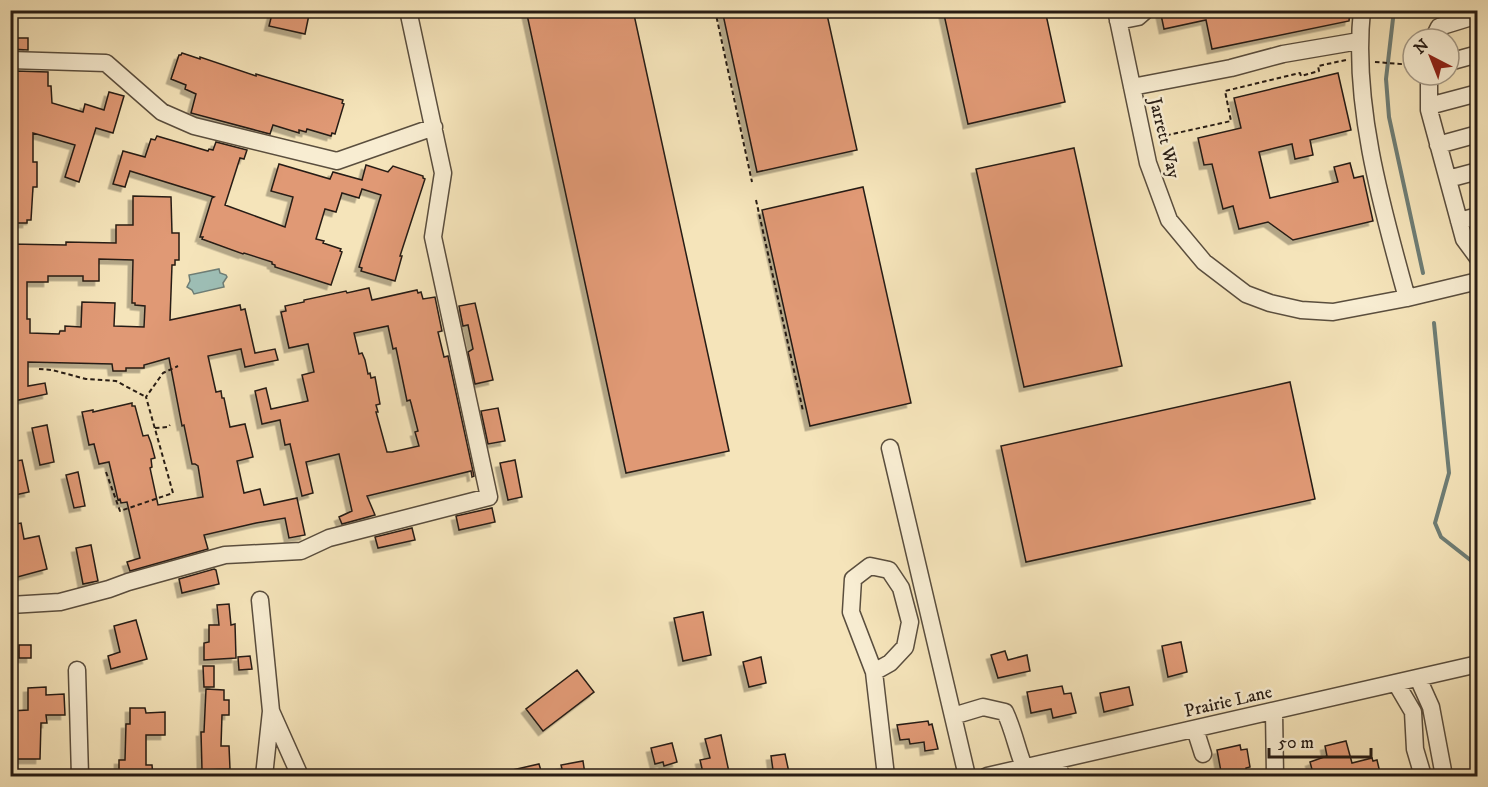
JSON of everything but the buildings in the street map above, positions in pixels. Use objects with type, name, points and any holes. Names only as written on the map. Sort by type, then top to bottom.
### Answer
[{"type":"street","points":[[10,604],[60,602],[225,555],[301,551],[329,538],[489,497],[433,237],[443,173],[408,10]]},
{"type":"street","points":[[1117,16],[1138,17],[1146,10]]},
{"type":"street","points":[[1362,10],[1359,41],[1368,142],[1407,298]]},
{"type":"street","points":[[1439,27],[1478,15]]},
{"type":"street","name":"Jarrett Way","points":[[1117,16],[1148,163],[1169,220],[1204,262],[1245,294],[1301,310],[1333,312],[1478,281]]},
{"type":"street","points":[[1132,87],[1232,68],[1283,54],[1359,41]]},
{"type":"street","points":[[1461,59],[1478,54]]},
{"type":"street","points":[[10,60],[105,63],[162,112],[194,126],[337,161],[434,128]]},
{"type":"street","points":[[1429,87],[1429,106],[1464,239],[1478,258]]},
{"type":"street","points":[[1429,106],[1478,93]]},
{"type":"street","points":[[1438,145],[1478,134]]},
{"type":"street","points":[[1448,179],[1478,171]]},
{"type":"street","points":[[1459,221],[1478,216]]},
{"type":"street","points":[[890,448],[967,777]]},
{"type":"street","points":[[874,672],[890,663],[904,647],[909,622],[902,588],[889,570],[870,566],[853,579],[852,612],[874,672],[886,777]]},
{"type":"street","points":[[260,600],[271,711],[264,777]]},
{"type":"street","name":"Prairie Lane","points":[[987,777],[1059,769],[1195,729],[1478,664]]},
{"type":"street","points":[[77,670],[80,777]]},
{"type":"street","points":[[1418,678],[1431,707],[1444,777]]},
{"type":"street","points":[[1396,683],[1413,712],[1414,749],[1423,777]]},
{"type":"street","points":[[953,716],[983,707],[1005,712],[1013,728],[1026,772]]},
{"type":"street","points":[[271,711],[300,777]]},
{"type":"street","points":[[1274,711],[1275,777]]},
{"type":"street","points":[[1195,729],[1203,754]]},
{"type":"path","points":[[715,10],[752,182]]},
{"type":"path","points":[[1159,137],[1231,121],[1225,91],[1300,73],[1301,76],[1310,74],[1319,71],[1318,66],[1351,59]]},
{"type":"path","points":[[1369,61],[1401,64]]},
{"type":"path","points":[[756,200],[803,411]]},
{"type":"path","points":[[146,398],[163,373],[178,366]]},
{"type":"path","points":[[39,369],[86,379],[116,381],[146,398],[172,493],[120,511],[106,472]]},
{"type":"path","points":[[155,428],[170,425]]},
{"type":"water","points":[[219,269],[220,273],[227,277],[223,283],[224,287],[194,294],[187,287],[190,281],[189,275]]},
{"type":"waterway","points":[[1394,10],[1386,79],[1389,117],[1423,273]]},
{"type":"waterway","points":[[1434,323],[1449,473],[1435,523],[1441,537],[1478,566]]}]
